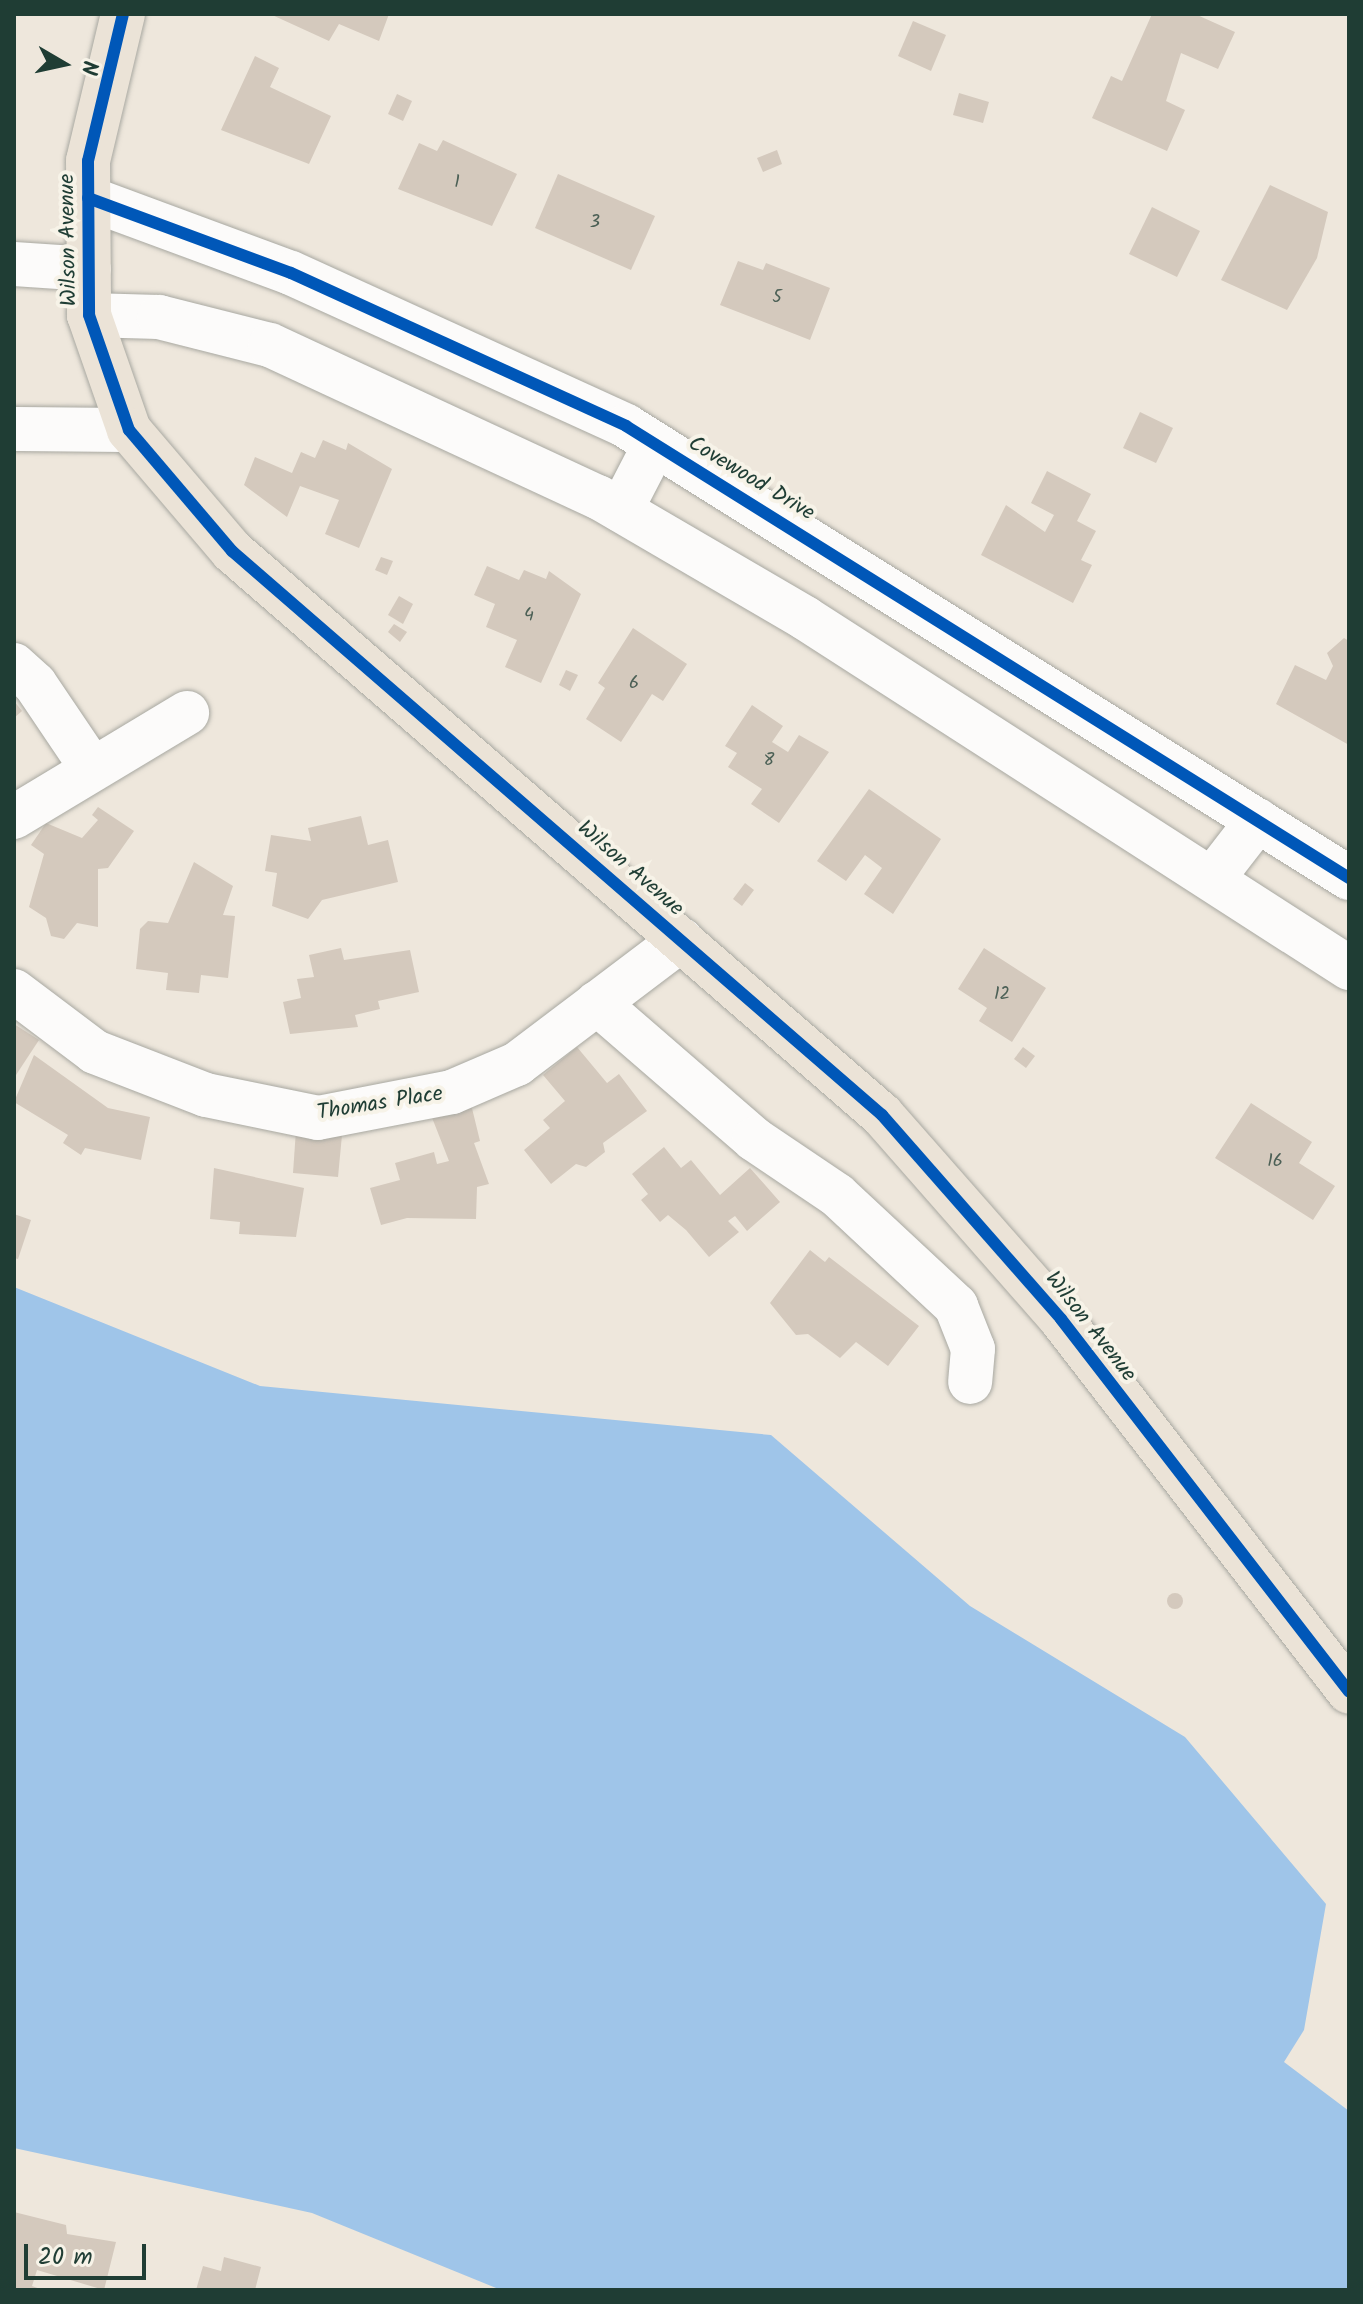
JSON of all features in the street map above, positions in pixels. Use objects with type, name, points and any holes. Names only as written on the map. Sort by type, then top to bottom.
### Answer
[{"type":"main road","name":"Wilson Avenue","points":[[123,14],[88,161],[89,315],[129,430],[232,551],[882,1115],[1061,1319],[1349,1692]]},
{"type":"street","name":"Covewood Drive","points":[[88,198],[291,273],[655,444],[1349,878]]},
{"type":"street","points":[[14,264],[89,269]]},
{"type":"street","points":[[89,315],[159,317],[270,345],[621,510],[805,618],[1349,968]]},
{"type":"street","points":[[14,429],[129,430]]},
{"type":"street","name":"Covewood Drive","points":[[621,510],[655,444]]},
{"type":"street","points":[[14,665],[35,684],[91,767]]},
{"type":"street","points":[[14,817],[91,767],[187,713]]},
{"type":"street","points":[[1213,878],[1258,820]]},
{"type":"street","name":"Thomas Place","points":[[14,991],[95,1052],[206,1095],[318,1118],[452,1092],[517,1064],[681,940]]},
{"type":"street","points":[[597,1003],[754,1139],[837,1195],[956,1306],[973,1349],[970,1382]]},
{"type":"water","points":[[14,1287],[260,1386],[771,1435],[970,1606],[1185,1737],[1326,1904],[1304,2030],[1284,2062],[1349,2111],[1349,2290],[501,2290],[312,2213],[14,2148]]},
{"type":"building","points":[[270,14],[389,14],[379,41],[339,24],[329,41]]},
{"type":"building","points":[[1152,14],[1195,14],[1235,32],[1218,69],[1181,53],[1166,101],[1185,110],[1167,151],[1092,118],[1111,76],[1122,81]]},
{"type":"building","points":[[913,21],[946,35],[931,71],[898,56]]},
{"type":"building","points":[[255,56],[279,68],[270,87],[331,116],[309,164],[221,130]]},
{"type":"building","points":[[959,93],[989,102],[983,123],[953,115]]},
{"type":"building","points":[[397,94],[412,101],[403,121],[388,114]]},
{"type":"building","points":[[443,140],[517,174],[492,226],[398,189],[419,143],[437,151]]},
{"type":"building","points":[[777,150],[782,164],[763,172],[757,158]]},
{"type":"building","points":[[558,174],[655,216],[631,270],[535,228]]},
{"type":"building","points":[[1270,185],[1328,212],[1317,258],[1287,310],[1221,280]]},
{"type":"building","points":[[1152,207],[1200,231],[1177,277],[1129,254]]},
{"type":"building","points":[[738,261],[763,270],[766,263],[830,288],[810,340],[720,305]]},
{"type":"building","points":[[1140,412],[1173,428],[1156,463],[1123,448]]},
{"type":"building","points":[[323,440],[346,450],[348,443],[392,469],[359,548],[325,534],[339,500],[300,486],[287,517],[244,485],[255,457],[292,473],[301,452],[315,458]]},
{"type":"building","points":[[1047,471],[1091,494],[1077,521],[1096,531],[1081,560],[1092,565],[1073,603],[981,555],[1006,505],[1045,532],[1054,515],[1031,503]]},
{"type":"building","points":[[381,557],[393,561],[387,575],[375,570]]},
{"type":"building","points":[[487,566],[519,580],[524,570],[546,579],[549,571],[581,594],[541,683],[505,667],[517,640],[486,627],[495,604],[474,595]]},
{"type":"building","points":[[399,596],[413,604],[403,624],[388,615]]},
{"type":"building","points":[[394,624],[407,632],[400,642],[388,632]]},
{"type":"building","points":[[633,628],[687,664],[663,701],[652,694],[621,742],[586,719],[605,688],[598,683]]},
{"type":"building","points":[[1344,638],[1349,641],[1349,745],[1276,704],[1295,665],[1326,680],[1333,666],[1327,653]]},
{"type":"building","points":[[566,670],[578,675],[570,691],[559,685]]},
{"type":"building","points":[[14,701],[22,711],[14,718]]},
{"type":"building","points":[[752,705],[783,726],[772,742],[788,752],[799,735],[829,752],[779,823],[751,804],[762,789],[728,767],[737,753],[725,746]]},
{"type":"building","points":[[869,789],[941,839],[893,914],[864,894],[882,868],[865,855],[846,881],[817,861]]},
{"type":"building","points":[[98,807],[134,831],[108,868],[98,869],[98,927],[77,923],[64,939],[51,936],[46,918],[29,907],[44,854],[31,845],[46,823],[82,838],[98,820],[92,815]]},
{"type":"building","points":[[361,816],[368,845],[388,840],[398,882],[322,900],[308,919],[272,906],[277,873],[265,871],[271,835],[311,841],[308,828]]},
{"type":"building","points":[[194,862],[233,886],[223,915],[235,916],[228,978],[201,975],[199,993],[166,990],[168,973],[136,969],[140,929],[148,921],[168,923]]},
{"type":"building","points":[[745,883],[754,890],[742,906],[733,899]]},
{"type":"building","points":[[341,948],[344,960],[410,950],[419,992],[378,1001],[380,1009],[355,1015],[358,1027],[290,1034],[283,1002],[301,998],[297,979],[314,977],[309,955]]},
{"type":"building","points":[[984,948],[1046,988],[1012,1042],[979,1021],[987,1008],[958,989]]},
{"type":"building","points":[[14,1024],[39,1040],[16,1075],[14,1074]]},
{"type":"building","points":[[577,1047],[607,1083],[619,1074],[647,1111],[603,1143],[605,1152],[586,1167],[576,1164],[551,1184],[524,1150],[550,1128],[543,1120],[565,1101],[543,1075]]},
{"type":"building","points":[[1023,1047],[1035,1056],[1026,1068],[1014,1059]]},
{"type":"building","points":[[34,1055],[108,1108],[150,1117],[141,1160],[85,1148],[81,1155],[63,1143],[68,1135],[14,1102]]},
{"type":"building","points":[[470,1100],[480,1141],[474,1143],[489,1184],[477,1187],[476,1219],[407,1218],[381,1225],[370,1188],[400,1180],[395,1163],[434,1152],[437,1164],[449,1161],[429,1110]]},
{"type":"building","points":[[1251,1103],[1312,1142],[1299,1163],[1335,1186],[1313,1220],[1215,1158]]},
{"type":"building","points":[[296,1130],[342,1135],[338,1177],[293,1173]]},
{"type":"building","points":[[664,1147],[681,1168],[691,1160],[720,1195],[750,1168],[780,1202],[747,1231],[735,1216],[728,1221],[739,1232],[709,1257],[686,1230],[668,1215],[660,1222],[641,1200],[648,1194],[632,1174]]},
{"type":"building","points":[[214,1168],[304,1188],[296,1237],[239,1234],[240,1222],[210,1219]]},
{"type":"building","points":[[14,1214],[31,1220],[18,1259],[14,1258]]},
{"type":"building","points":[[810,1250],[825,1262],[829,1257],[919,1326],[888,1366],[856,1342],[840,1358],[808,1334],[796,1335],[770,1303]]},
{"type":"building","points":[[1172,1593],[1178,1593],[1183,1601],[1181,1607],[1172,1609],[1167,1604],[1167,1598]]},
{"type":"building","points":[[14,2212],[66,2225],[67,2234],[116,2242],[104,2290],[37,2270],[32,2286],[43,2290],[14,2290]]},
{"type":"building","points":[[224,2257],[261,2267],[255,2290],[196,2290],[203,2266],[221,2271]]},
{"type":"cycle path","points":[[123,14],[88,161],[89,315],[129,430],[232,551],[882,1115],[1061,1319],[1349,1692]]},
{"type":"cycle path","points":[[88,198],[291,273],[626,426],[1349,878]]}]
